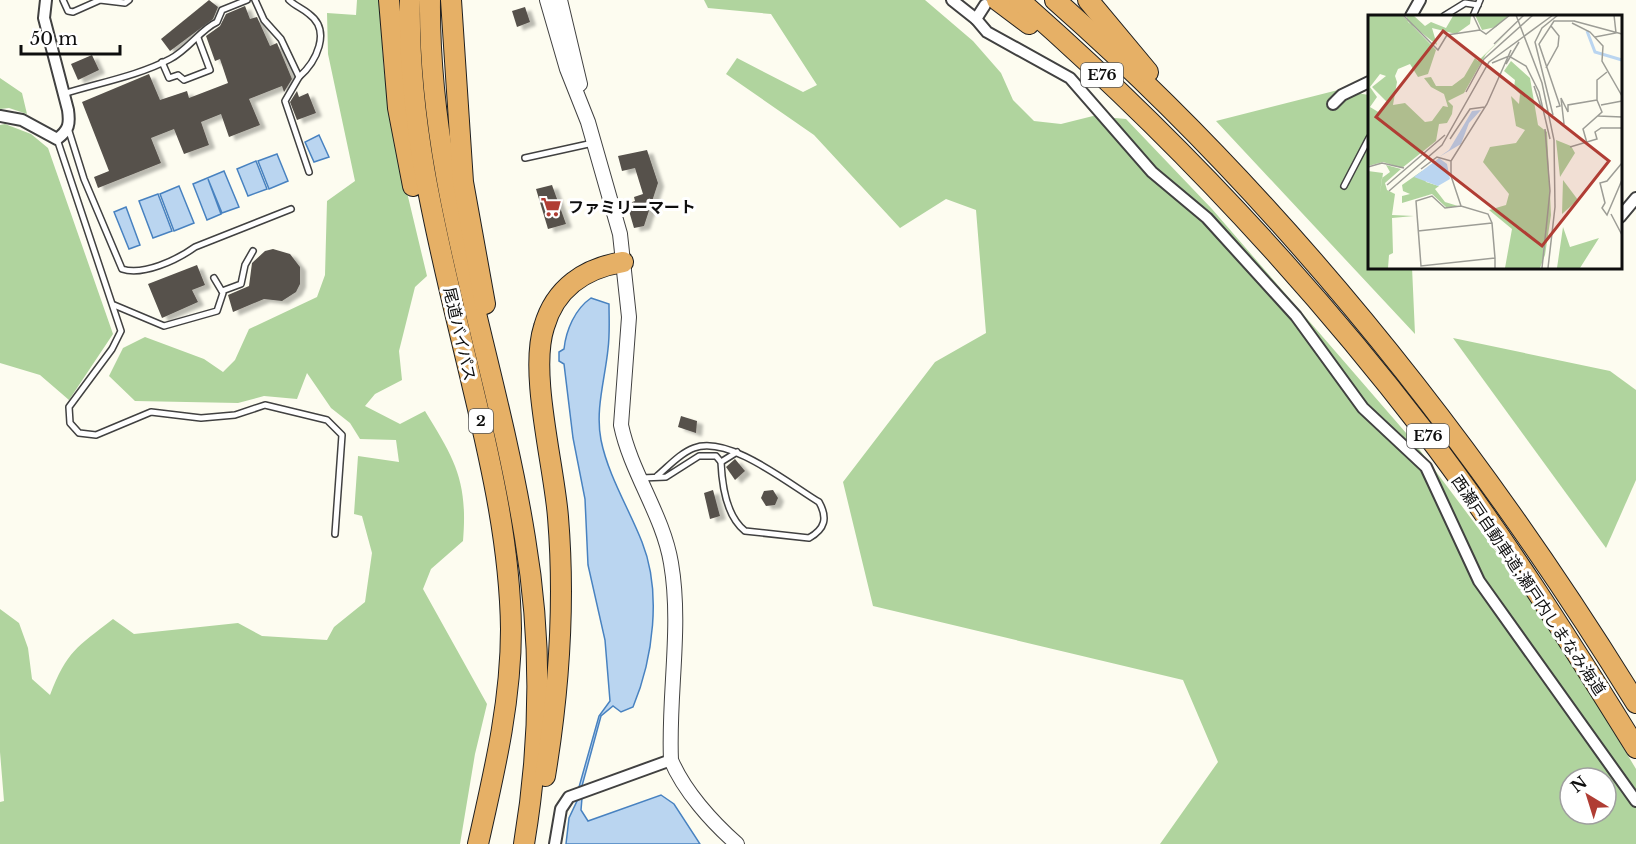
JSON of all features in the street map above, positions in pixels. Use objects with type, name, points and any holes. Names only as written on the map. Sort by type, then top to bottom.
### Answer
[{"type":"highway","points":[[389,0],[398,108],[413,186],[478,411]]},
{"type":"highway","name":"尾道バイパス","points":[[410,0],[410,32],[418,135],[440,249],[501,522],[511,629],[503,729],[478,844]]},
{"type":"highway","name":"尾道バイパス","points":[[430,0],[433,82],[439,139],[459,250],[503,427],[524,528],[532,590],[538,699],[535,756],[524,844]]},
{"type":"highway","points":[[452,0],[464,182],[486,312],[530,501],[537,547],[542,643],[538,699]]},
{"type":"highway","name":"E76","points":[[1019,0],[1073,47],[1182,154]]},
{"type":"highway","name":"E76","points":[[1056,0],[1200,138]]},
{"type":"highway","points":[[1088,0],[1200,138]]},
{"type":"highway","points":[[991,3],[1036,29],[1182,154]]},
{"type":"highway","name":"西瀬戸自動車道;瀬戸内しまなみ海道","points":[[1200,138],[1348,302],[1442,418],[1530,539],[1636,703]]},
{"type":"highway","name":"西瀬戸自動車道;瀬戸内しまなみ海道","points":[[1182,154],[1323,308],[1424,431],[1511,551],[1636,748]]},
{"type":"highway","points":[[533,844],[547,764],[560,628],[558,518],[543,397],[540,342],[552,308],[574,280],[588,271],[623,261]]},
{"type":"street","points":[[0,116],[22,120],[57,139],[70,123],[44,18],[46,0]]},
{"type":"street","points":[[547,0],[567,69],[588,122],[613,203],[623,261],[629,317],[621,425],[625,442],[662,532],[671,561],[675,594],[671,760],[677,774],[723,831],[737,844]]},
{"type":"street","points":[[560,0],[588,122]]},
{"type":"street","points":[[951,0],[976,19],[987,32],[1070,78],[1152,172],[1207,218],[1296,316],[1362,408],[1426,467],[1479,581],[1636,801]]},
{"type":"street","points":[[1412,15],[1420,0]]},
{"type":"street","points":[[976,19],[991,3]]},
{"type":"street","points":[[1333,104],[1342,95],[1368,82]]},
{"type":"street","points":[[1621,216],[1636,198]]},
{"type":"street","points":[[555,844],[561,809],[569,797],[671,760]]},
{"type":"lane","points":[[63,0],[68,11],[73,12],[103,0],[125,3],[129,0]]},
{"type":"lane","points":[[63,94],[162,62],[198,38],[208,26],[217,22],[222,9],[247,0]]},
{"type":"lane","points":[[255,0],[264,20],[281,39],[299,76]]},
{"type":"lane","points":[[289,0],[310,14],[318,24],[320,37],[319,53],[311,66],[299,76],[285,100],[309,172]]},
{"type":"lane","points":[[1446,15],[1465,3],[1479,3]]},
{"type":"lane","points":[[162,62],[169,78],[178,75],[184,80],[210,70],[198,38]]},
{"type":"lane","points":[[68,128],[84,179],[122,269],[133,272],[163,262],[291,209]]},
{"type":"lane","points":[[57,139],[121,331],[112,349],[69,407],[70,423],[79,433],[96,435],[151,412],[201,418],[235,415],[265,405],[327,420],[342,435],[335,534]]},
{"type":"lane","points":[[1344,186],[1368,140]]},
{"type":"lane","points":[[525,158],[595,143]]},
{"type":"lane","points":[[222,291],[241,284],[245,265],[253,251]]},
{"type":"lane","points":[[114,305],[164,326],[217,311],[222,291],[214,278]]},
{"type":"lane","points":[[639,478],[666,477],[699,456],[716,456],[722,462],[722,479],[732,516],[745,531],[809,538],[818,533],[825,522],[825,512],[819,502],[737,452],[716,444],[695,448],[657,476]]},
{"type":"lane","points":[[722,462],[737,452]]},
{"type":"green space","points":[[357,0],[379,0],[384,71],[394,138],[427,276],[415,287],[399,351],[402,380],[375,394],[365,406],[400,424],[425,411],[452,458],[461,486],[463,502],[463,541],[431,569],[423,589],[487,704],[475,754],[460,844],[0,844],[0,802],[4,801],[0,752],[0,609],[19,623],[28,648],[32,679],[50,695],[62,668],[74,651],[113,619],[134,634],[238,623],[262,636],[327,640],[334,627],[365,602],[372,553],[362,516],[354,514],[358,456],[399,462],[396,440],[360,439],[350,423],[331,408],[307,373],[297,399],[264,396],[238,403],[135,401],[109,376],[123,348],[145,337],[204,359],[223,372],[235,360],[249,329],[317,297],[325,275],[327,201],[355,181],[328,54],[327,13],[356,15]]},
{"type":"green space","points":[[704,0],[925,0],[973,41],[1001,73],[1013,100],[1034,121],[1061,124],[1093,116],[1126,119],[1212,209],[1413,441],[1542,613],[1636,769],[1636,844],[1160,844],[1218,762],[1183,680],[873,606],[843,482],[935,362],[986,333],[976,210],[946,199],[900,228],[814,135],[726,74],[737,58],[803,92],[817,85],[771,14],[708,8]]},
{"type":"green space","points":[[0,78],[22,93],[27,114],[9,108],[0,109]]},
{"type":"green space","points":[[1338,90],[1368,95],[1368,268],[1412,268],[1415,334],[1216,121]]},
{"type":"green space","points":[[5,124],[31,134],[48,148],[113,334],[69,400],[40,375],[0,363],[0,125]]},
{"type":"green space","points":[[1453,338],[1610,371],[1636,390],[1636,480],[1606,548]]},
{"type":"water","points":[[319,135],[329,157],[314,162],[305,142]]},
{"type":"water","points":[[277,154],[288,181],[269,189],[258,161]]},
{"type":"water","points":[[256,161],[267,189],[248,196],[237,169]]},
{"type":"water","points":[[224,171],[239,207],[222,213],[208,179],[221,214],[207,220],[193,184]]},
{"type":"water","points":[[179,186],[194,223],[174,231],[160,194]]},
{"type":"water","points":[[158,194],[172,231],[153,238],[139,201]]},
{"type":"water","points":[[126,207],[140,245],[129,249],[114,212]]},
{"type":"water","points":[[591,298],[609,304],[609,343],[599,417],[601,440],[614,479],[642,542],[652,582],[653,604],[646,668],[633,707],[621,712],[613,706],[601,716],[582,786],[579,787],[599,716],[610,701],[605,640],[588,565],[585,499],[573,438],[564,364],[559,361],[559,352],[564,349],[569,327],[576,314]]},
{"type":"water","points":[[661,795],[674,804],[700,844],[566,844],[569,818],[578,799],[582,798],[581,810],[588,821]]},
{"type":"building","points":[[209,0],[218,7],[213,19],[170,51],[161,39]]},
{"type":"building","points":[[245,6],[250,19],[257,17],[270,46],[277,43],[292,79],[284,92],[282,86],[249,99],[260,125],[229,137],[221,114],[201,122],[209,145],[184,154],[174,129],[151,138],[161,163],[98,188],[94,177],[109,171],[82,102],[149,74],[160,100],[187,91],[189,98],[228,83],[220,59],[215,61],[206,36],[220,26],[226,14]]},
{"type":"building","points":[[525,7],[530,22],[517,27],[512,11]]},
{"type":"building","points":[[92,55],[99,70],[78,80],[71,64]]},
{"type":"building","points":[[297,91],[299,97],[308,93],[316,113],[297,120],[290,102]]},
{"type":"building","points":[[647,150],[658,183],[644,226],[634,228],[627,204],[635,201],[634,197],[643,194],[635,168],[622,171],[618,156]]},
{"type":"building","name":"ファミリーマート","points":[[552,185],[566,224],[548,229],[536,189]]},
{"type":"building","points":[[273,249],[290,254],[300,267],[300,284],[296,292],[282,301],[264,299],[233,312],[228,295],[249,286],[252,263],[265,251]]},
{"type":"building","points":[[197,265],[205,285],[192,290],[198,302],[162,318],[148,284]]},
{"type":"building","points":[[681,416],[697,421],[696,433],[678,427]]},
{"type":"building","points":[[735,459],[745,471],[735,480],[726,467]]},
{"type":"building","points":[[713,490],[720,516],[710,519],[704,493]]},
{"type":"building","points":[[773,490],[778,498],[775,505],[766,506],[761,498],[764,491]]},
{"type":"place","name":"ファミリーマート","points":[[551,207]]}]
